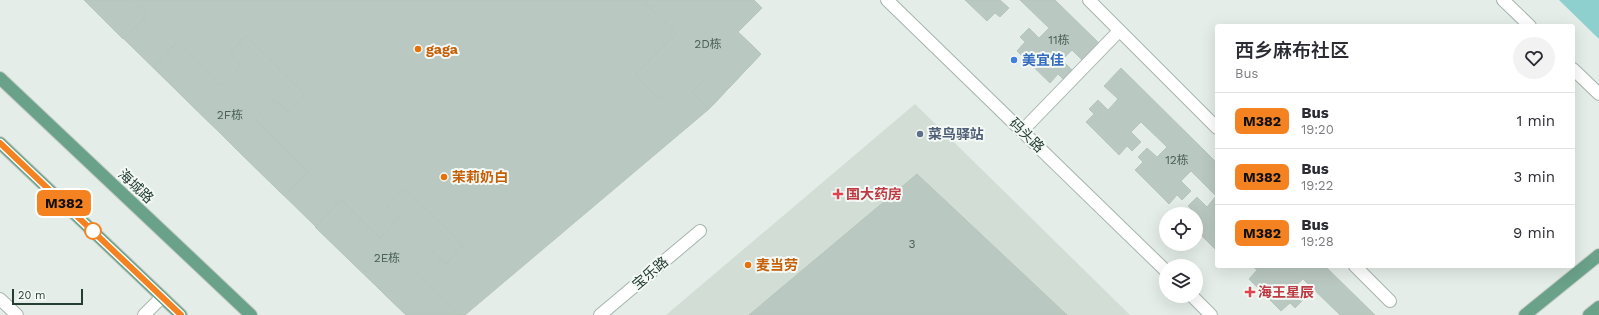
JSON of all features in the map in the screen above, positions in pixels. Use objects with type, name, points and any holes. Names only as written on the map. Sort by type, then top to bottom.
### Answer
[{"type":"main road","name":"海城路","points":[[0,78],[251,315]]},
{"type":"main road","points":[[0,143],[181,315]]},
{"type":"main road","points":[[1525,315],[1599,255]]},
{"type":"main road","points":[[1589,315],[1599,306]]},
{"type":"street","name":"码头路","points":[[888,0],[1159,264]]},
{"type":"street","points":[[1088,0],[1215,126]]},
{"type":"street","points":[[1503,0],[1528,24]]},
{"type":"street","points":[[1022,131],[1119,31]]},
{"type":"street","points":[[1575,71],[1599,94]]},
{"type":"street","name":"宝乐路","points":[[600,315],[700,231]]},
{"type":"street","points":[[1357,268],[1390,301]]},
{"type":"street","points":[[144,315],[162,297]]},
{"type":"street","points":[[0,299],[17,315]]},
{"type":"street","points":[[1199,303],[1211,315]]},
{"type":"shaded area","points":[[915,104],[1130,315],[666,315]]},
{"type":"water","points":[[1559,0],[1599,0],[1599,39]]},
{"type":"building","points":[[84,0],[754,0],[762,8],[738,32],[761,54],[709,109],[465,315],[406,315]]},
{"type":"building","points":[[84,0],[133,0],[148,15],[123,39]]},
{"type":"building","points":[[642,0],[754,0],[762,8],[738,32],[761,54],[709,109],[692,92],[703,81],[690,68],[659,99],[635,75],[676,33]]},
{"type":"building","points":[[965,0],[1000,0],[1009,8],[1000,17],[995,13],[987,21]]},
{"type":"building","points":[[1020,0],[1055,0],[1103,47],[1086,64],[1072,50],[1062,60],[1072,70],[1063,79],[1058,74],[1050,83],[1017,51],[1025,42],[1020,37],[1029,28],[1039,38],[1049,28]]},
{"type":"building","points":[[246,36],[305,94],[287,112],[275,99],[255,119],[308,171],[284,196],[153,67],[177,42],[221,86],[241,66],[229,54]]},
{"type":"building","points":[[1121,68],[1215,161],[1215,195],[1191,171],[1181,181],[1191,191],[1182,200],[1177,195],[1169,204],[1135,170],[1143,162],[1138,157],[1147,148],[1157,157],[1167,147],[1141,122],[1131,132],[1141,142],[1132,151],[1127,146],[1119,155],[1086,122],[1094,114],[1089,109],[1098,100],[1108,110],[1118,99],[1104,86]]},
{"type":"building","points":[[917,174],[1067,315],[749,315]]},
{"type":"building","points":[[405,188],[463,245],[446,264],[433,252],[414,271],[458,315],[406,315],[315,227],[341,200],[380,238],[399,218],[387,206]]},
{"type":"building","points":[[1197,197],[1207,207],[1215,197],[1215,249],[1203,237],[1203,207],[1188,206]]},
{"type":"building","points":[[1254,268],[1327,268],[1375,315],[1340,315],[1303,279],[1293,288],[1304,299],[1295,308],[1290,303],[1281,311],[1249,279],[1257,270]]},
{"type":"bus line","name":"M382","points":[[0,143],[181,315]]},
{"type":"place","name":"gaga","points":[[418,49]]},
{"type":"place","name":"美宜佳","points":[[1014,60]]},
{"type":"place","name":"菜鸟驿站","points":[[920,134]]},
{"type":"place","name":"茉莉奶白","points":[[444,177]]},
{"type":"place","name":"国大药房","points":[[838,194]]},
{"type":"place","name":"麦当劳","points":[[748,265]]},
{"type":"place","name":"海王星辰","points":[[1250,292]]}]
